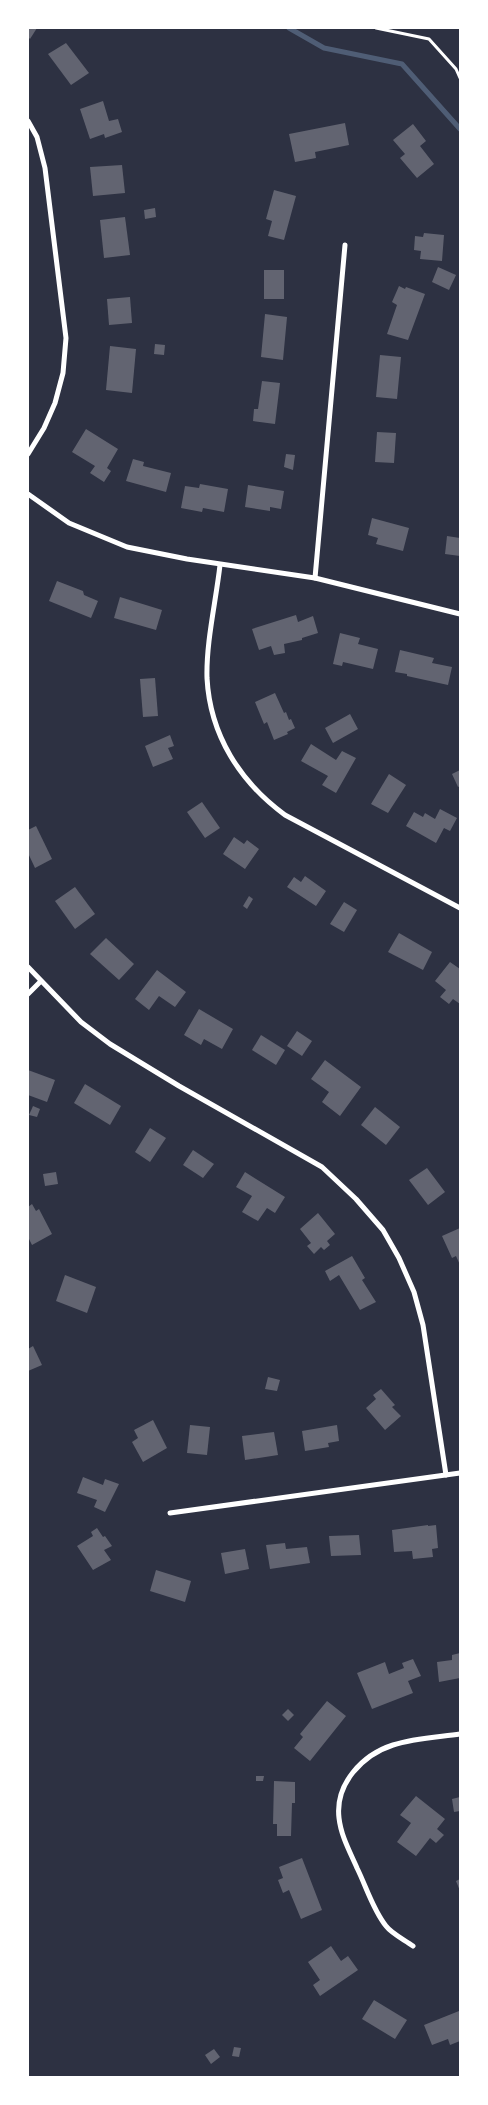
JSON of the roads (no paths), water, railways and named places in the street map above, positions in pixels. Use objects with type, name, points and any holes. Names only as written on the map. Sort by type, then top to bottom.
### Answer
[{"type":"street","points":[[28,121],[37,137],[45,168],[66,338],[64,373],[57,397],[44,428],[28,454]]},
{"type":"street","points":[[315,578],[345,245]]},
{"type":"street","points":[[28,494],[69,523],[127,547],[220,565],[315,578],[460,614]]},
{"type":"street","points":[[220,565],[207,676],[209,702],[216,726],[235,765],[262,796],[286,815],[460,908]]},
{"type":"street","points":[[28,968],[81,1022],[110,1044],[179,1086],[322,1167],[356,1199],[383,1230],[400,1258],[414,1292],[423,1325],[446,1475]]},
{"type":"street","points":[[28,994],[40,982]]},
{"type":"street","points":[[170,1513],[460,1473]]},
{"type":"street","points":[[414,1946],[386,1926],[371,1898],[342,1832],[339,1802],[353,1772],[363,1760],[377,1751],[394,1744],[460,1734]]},
{"type":"waterway","points":[[289,28],[324,48],[402,64],[460,129]]}]
